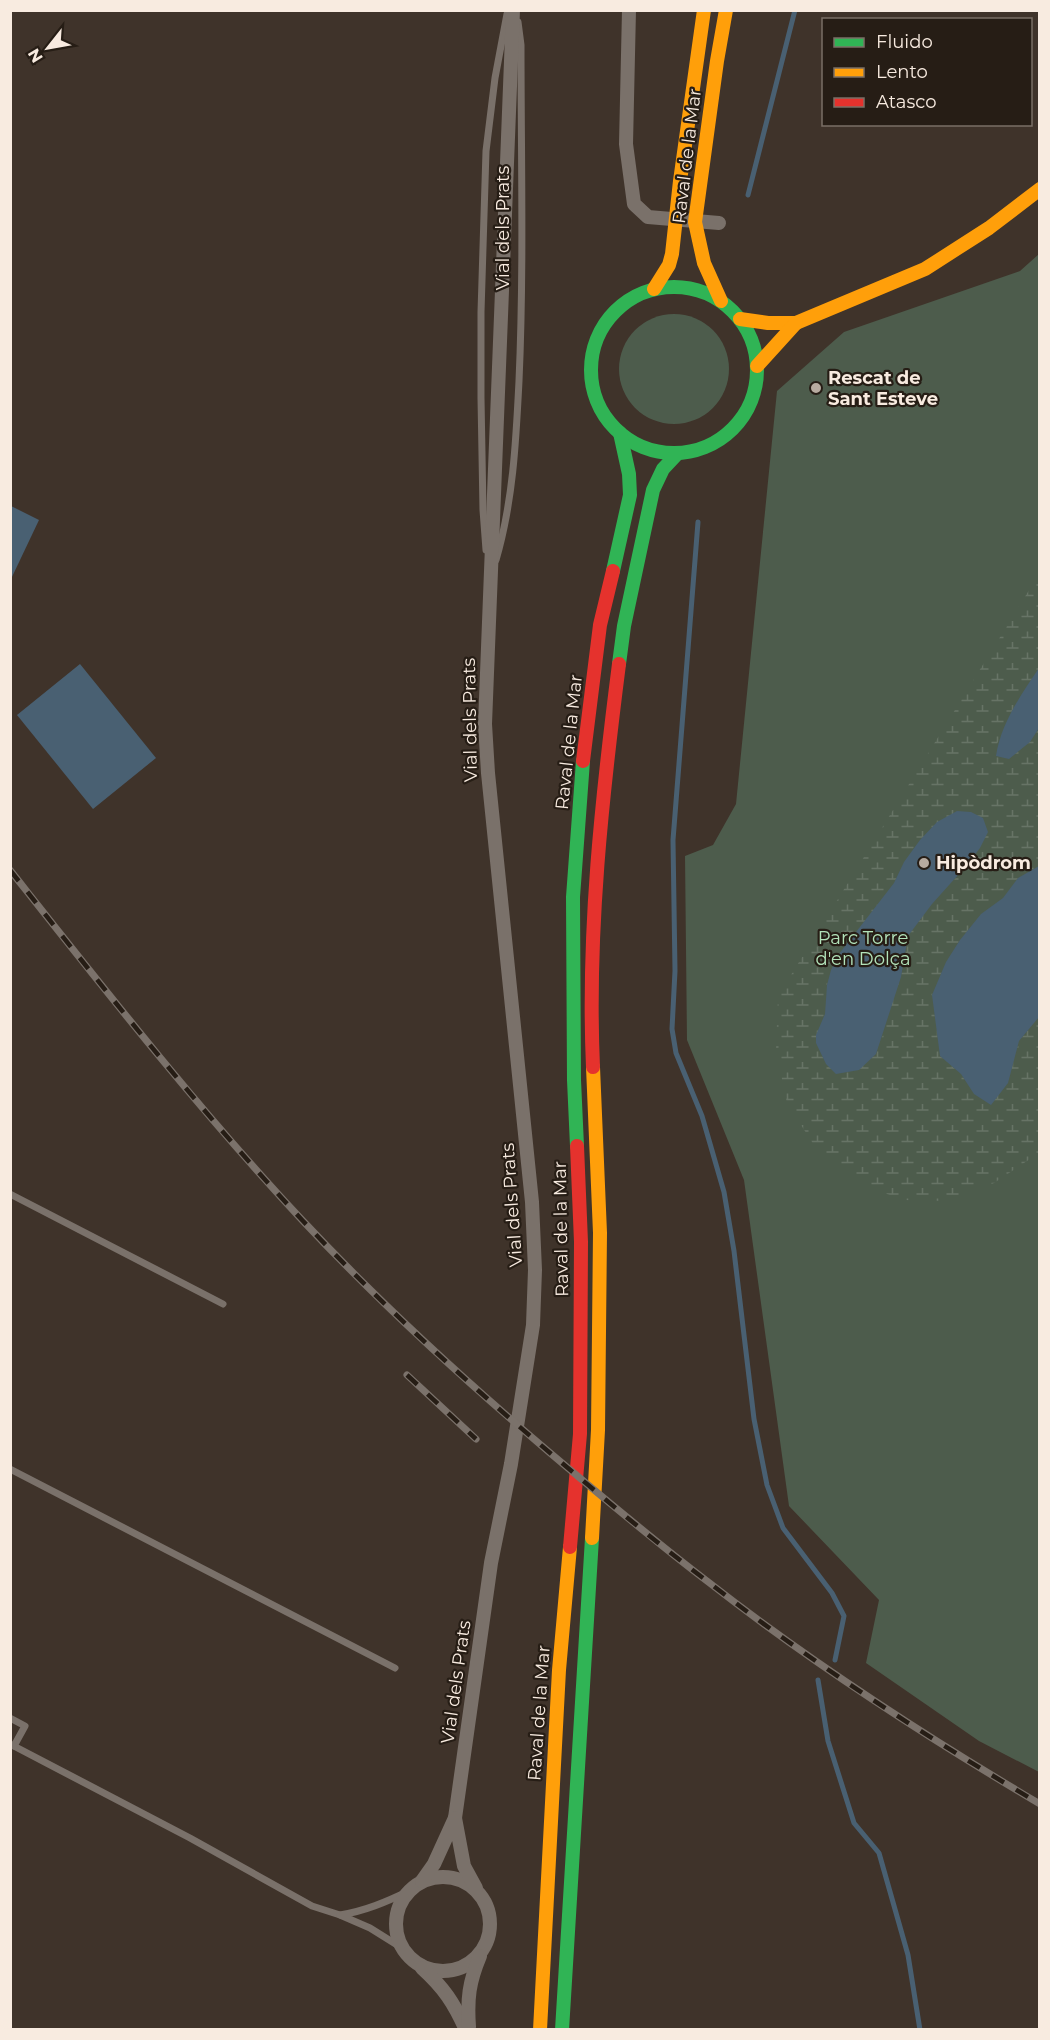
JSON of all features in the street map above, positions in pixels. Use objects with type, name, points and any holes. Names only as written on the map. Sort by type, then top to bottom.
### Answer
[{"type":"street","name":"Vial dels Prats","points":[[468,2030],[454,2003],[440,1984],[402,1948],[396,1925],[399,1907],[409,1891],[422,1881],[434,1864],[455,1818],[491,1563],[511,1464],[532,1336],[536,1270],[531,1190],[488,773],[485,724],[513,10]]},
{"type":"street","points":[[629,10],[626,144],[634,204],[648,217],[719,224]]},
{"type":"street","name":"Raval de la Mar","points":[[654,289],[669,265],[704,10]]},
{"type":"street","name":"Raval de la Mar","points":[[721,301],[703,262],[695,222],[715,72],[726,10]]},
{"type":"street","points":[[740,319],[768,323],[796,323],[925,269],[989,228],[1040,189]]},
{"type":"street","name":"Raval de la Mar","points":[[682,286],[721,301],[740,319],[755,349],[756,382],[745,413],[723,437],[694,451],[678,453],[653,450],[635,443],[620,433],[607,418],[597,401],[591,376],[593,350],[603,326],[615,310],[631,298],[654,289],[682,286]]},
{"type":"street","points":[[757,366],[796,323]]},
{"type":"street","name":"Raval de la Mar","points":[[540,2030],[559,1670],[580,1434],[581,1242],[574,1080],[573,897],[581,774],[600,625],[630,495],[629,474],[620,433]]},
{"type":"street","name":"Raval de la Mar","points":[[561,2030],[598,1430],[600,1233],[592,1053],[594,913],[605,775],[624,626],[653,490],[663,469],[678,453]]},
{"type":"street","name":"Vial dels Prats","points":[[455,1818],[464,1866],[489,1911],[491,1926],[488,1941],[480,1954],[472,1976],[467,1999],[468,2030]]},
{"type":"street","points":[[422,1881],[433,1878],[455,1878],[475,1889],[482,1897]]},
{"type":"street","points":[[421,1966],[442,1972],[453,1971],[473,1962],[480,1954]]},
{"type":"lane","name":"Vial dels Prats","points":[[489,586],[504,532],[512,483],[522,317],[521,45],[513,10]]},
{"type":"lane","name":"Vial dels Prats","points":[[489,586],[483,510],[481,398],[486,151],[495,78],[513,10]]},
{"type":"lane","points":[[10,1194],[224,1304]]},
{"type":"lane","points":[[10,1470],[395,1668]]},
{"type":"lane","points":[[10,1718],[25,1725],[12,1745],[190,1838],[312,1906],[340,1915]]},
{"type":"lane","name":"Vial dels Prats","points":[[340,1915],[360,1912],[383,1904],[409,1891]]},
{"type":"lane","name":"Vial dels Prats","points":[[340,1915],[370,1928],[402,1948]]},
{"type":"green space","name":"Parc Torre d'en Dolça","points":[[1039,254],[1039,1772],[979,1741],[866,1663],[879,1600],[789,1506],[744,1180],[687,1040],[685,856],[713,845],[736,804],[777,391],[844,332],[1020,271]]},
{"type":"green space","points":[[674,314],[695,318],[713,330],[725,348],[729,369],[725,390],[713,408],[695,420],[674,424],[653,420],[635,408],[623,390],[619,369],[623,348],[635,330],[653,318]]},
{"type":"green space","points":[[1039,574],[1039,668],[1011,713],[997,744],[1030,742],[1039,728],[1039,866],[1018,878],[1003,898],[981,914],[946,962],[932,995],[940,1056],[961,1074],[974,1094],[1008,1083],[1019,1041],[1039,1017],[1039,1153],[994,1183],[946,1201],[905,1200],[860,1185],[817,1150],[787,1103],[776,1051],[778,996]],"holes":[[[920,840],[980,848],[908,936],[885,1029],[876,1054],[826,1064],[816,1043],[825,1014],[827,985],[831,970],[839,955],[894,883],[904,862]]]},
{"type":"water","points":[[11,506],[39,520],[11,579]]},
{"type":"water","points":[[80,664],[156,758],[93,809],[17,715]]},
{"type":"water","points":[[1039,668],[1039,728],[1030,742],[1009,759],[996,756],[1007,721]]},
{"type":"water","points":[[957,811],[971,812],[983,818],[988,832],[980,848],[967,865],[932,904],[908,936],[901,977],[876,1054],[859,1070],[836,1074],[826,1064],[816,1043],[816,1035],[825,1014],[827,985],[831,970],[839,954],[894,883],[904,862],[920,840],[937,822]]},
{"type":"water","points":[[1039,866],[1039,1017],[1019,1041],[1008,1083],[991,1105],[974,1094],[961,1074],[940,1056],[932,995],[946,962],[981,914],[1003,898],[1018,878]]},
{"type":"waterway","points":[[748,195],[795,10]]},
{"type":"waterway","points":[[698,522],[673,840],[675,971],[672,1029],[676,1053],[702,1116],[724,1192],[734,1251],[754,1419],[767,1485],[783,1528],[832,1593],[844,1616],[835,1660]]},
{"type":"waterway","points":[[818,1680],[828,1741],[854,1823],[879,1853],[908,1955],[920,2030]]},
{"type":"railway","points":[[10,870],[153,1049],[264,1179],[392,1311],[454,1368],[627,1518],[787,1641],[870,1698],[1040,1804]]},
{"type":"railway","points":[[407,1375],[476,1439]]},
{"type":"traffic: fast","points":[[674,287],[690,288],[706,293],[733,311],[751,338],[756,354],[757,370],[756,386],[751,402],[733,429],[706,447],[690,452],[674,453],[658,452],[642,447],[615,429],[597,402],[592,386],[591,370],[592,354],[597,338],[615,311],[642,293],[658,288],[674,287]]},
{"type":"traffic: fast","points":[[613,571],[630,495],[629,474],[620,433]]},
{"type":"traffic: fast","points":[[619,664],[624,626],[653,490],[663,469],[678,453]]},
{"type":"traffic: fast","points":[[577,1146],[574,1080],[573,897],[583,761]]},
{"type":"traffic: fast","points":[[562,2030],[592,1538]]},
{"type":"traffic: slow","points":[[654,289],[669,265],[672,254],[704,10]]},
{"type":"traffic: slow","points":[[721,301],[704,263],[695,222],[726,10]]},
{"type":"traffic: slow","points":[[740,319],[768,323],[796,323],[925,269],[989,228],[1040,189]]},
{"type":"traffic: slow","points":[[757,366],[796,323]]},
{"type":"traffic: slow","points":[[592,1538],[598,1430],[600,1233],[593,1067]]},
{"type":"traffic: slow","points":[[540,2030],[559,1670],[570,1547]]},
{"type":"traffic: jam","points":[[583,761],[600,625],[613,571]]},
{"type":"traffic: jam","points":[[593,1067],[592,966],[597,865],[619,664]]},
{"type":"traffic: jam","points":[[570,1547],[580,1434],[581,1242],[577,1146]]},
{"type":"place","name":"Rescat de Sant Esteve","points":[[816,388]]},
{"type":"place","name":"Hipòdrom","points":[[924,863]]}]
